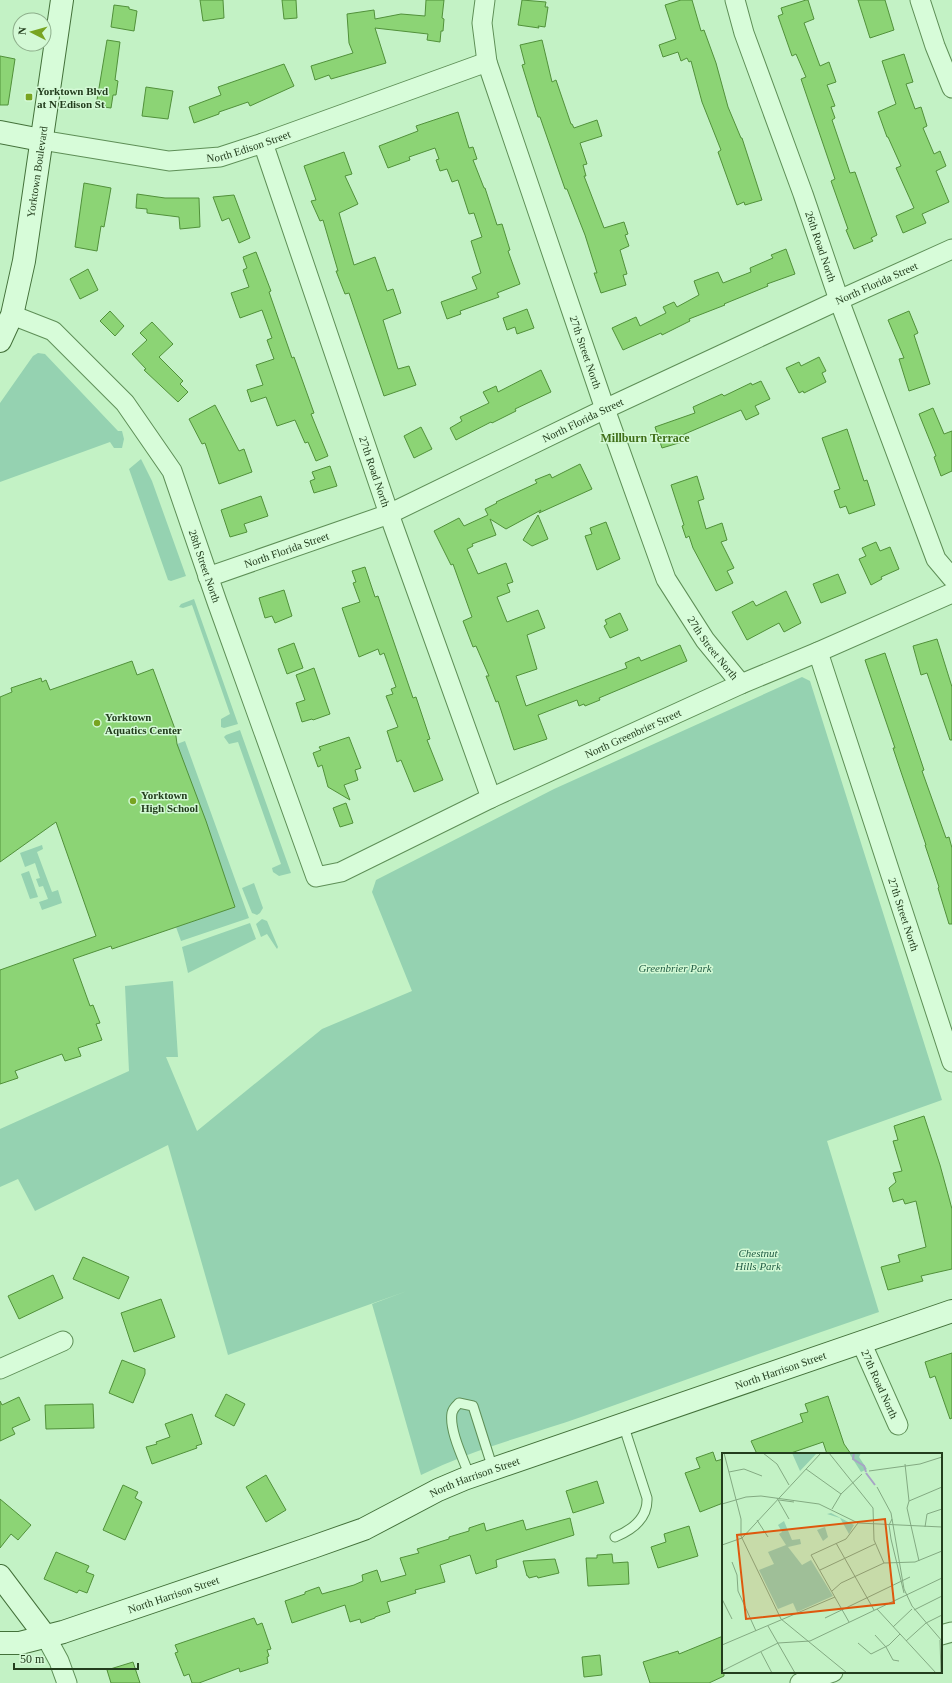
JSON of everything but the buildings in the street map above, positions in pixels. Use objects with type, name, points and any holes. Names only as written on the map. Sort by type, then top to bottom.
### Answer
[{"type":"street","name":"Yorktown Boulevard","points":[[0,341],[12,315],[24,261],[62,0]]},
{"type":"street","name":"27th Street North","points":[[485,0],[482,23],[487,62],[605,409],[666,579],[705,640],[740,684]]},
{"type":"street","name":"26th Road North","points":[[735,0],[744,33],[803,194],[839,300],[936,559],[952,578]]},
{"type":"street","points":[[920,0],[935,46],[952,88]]},
{"type":"street","name":"North Edison Street","points":[[0,132],[169,161],[220,157],[263,143],[487,62]]},
{"type":"street","name":"27th Road North","points":[[263,143],[389,514],[491,798]]},
{"type":"street","name":"North Florida Street","points":[[208,577],[389,514],[605,409],[952,249]]},
{"type":"street","name":"28th Street North","points":[[12,315],[53,331],[125,403],[172,470],[208,577],[316,877]]},
{"type":"street","name":"North Greenbrier Street","points":[[316,877],[341,872],[491,798],[740,684],[818,652],[952,593]]},
{"type":"street","name":"27th Street North","points":[[818,652],[952,1062]]},
{"type":"street","name":"North Harrison Street","points":[[0,1643],[20,1643],[63,1632],[364,1529],[438,1490],[470,1477],[952,1311]]},
{"type":"street","points":[[0,1369],[63,1341]]},
{"type":"street","name":"27th Road North","points":[[862,1342],[898,1425]]},
{"type":"street","points":[[0,1576],[46,1637],[59,1661],[67,1683]]},
{"type":"street","points":[[942,1635],[952,1632]]},
{"type":"street","points":[[800,1683],[830,1673]]},
{"type":"lane","points":[[470,1477],[453,1427],[452,1414],[454,1408],[459,1403],[473,1406],[494,1469]]},
{"type":"lane","points":[[615,1537],[637,1525],[647,1505],[647,1498],[623,1424]]},
{"type":"green space","points":[[38,353],[45,354],[118,431],[122,431],[124,439],[122,448],[114,448],[110,442],[0,482],[0,403],[33,356]]},
{"type":"green space","points":[[141,459],[152,481],[186,576],[171,581],[168,580],[129,469]]},
{"type":"green space","points":[[194,599],[238,724],[224,728],[221,727],[221,719],[230,714],[192,605],[183,608],[179,607],[181,604]]},
{"type":"green space","name":"Greenbrier Park","points":[[802,677],[810,681],[942,1100],[827,1141],[879,1312],[584,1416],[461,1457],[421,1475],[372,1304],[407,1291],[228,1355],[168,1145],[35,1211],[18,1179],[0,1187],[0,1129],[129,1071],[125,986],[173,981],[178,1057],[166,1057],[197,1131],[322,1029],[412,991],[372,892],[376,880],[554,789]]},
{"type":"green space","points":[[240,730],[291,873],[279,876],[273,872],[272,868],[281,864],[238,742],[229,744],[224,737]]},
{"type":"green space","points":[[185,741],[249,918],[181,941],[176,927],[235,907],[177,744]]},
{"type":"green space","points":[[42,845],[43,849],[37,852],[52,892],[58,890],[62,903],[42,910],[39,902],[48,899],[43,886],[39,887],[36,879],[40,878],[35,863],[25,867],[20,853]]},
{"type":"green space","points":[[29,871],[38,897],[30,899],[21,874]]},
{"type":"green space","points":[[254,883],[263,908],[257,915],[252,913],[242,888]]},
{"type":"green space","points":[[262,919],[267,921],[278,947],[277,949],[267,934],[261,937],[256,924]]},
{"type":"green space","points":[[250,923],[256,939],[188,973],[182,947]]},
{"type":"place","name":"Yorktown Blvd at N Edison St","points":[[29,97]]},
{"type":"place","name":"Yorktown Aquatics Center","points":[[97,723]]},
{"type":"place","name":"Yorktown High School","points":[[133,801]]},
{"type":"district","name":"Millburn Terrace","points":[[645,438]]},
{"type":"park label","name":"Chestnut Hills Park","points":[[758,1259]]}]
